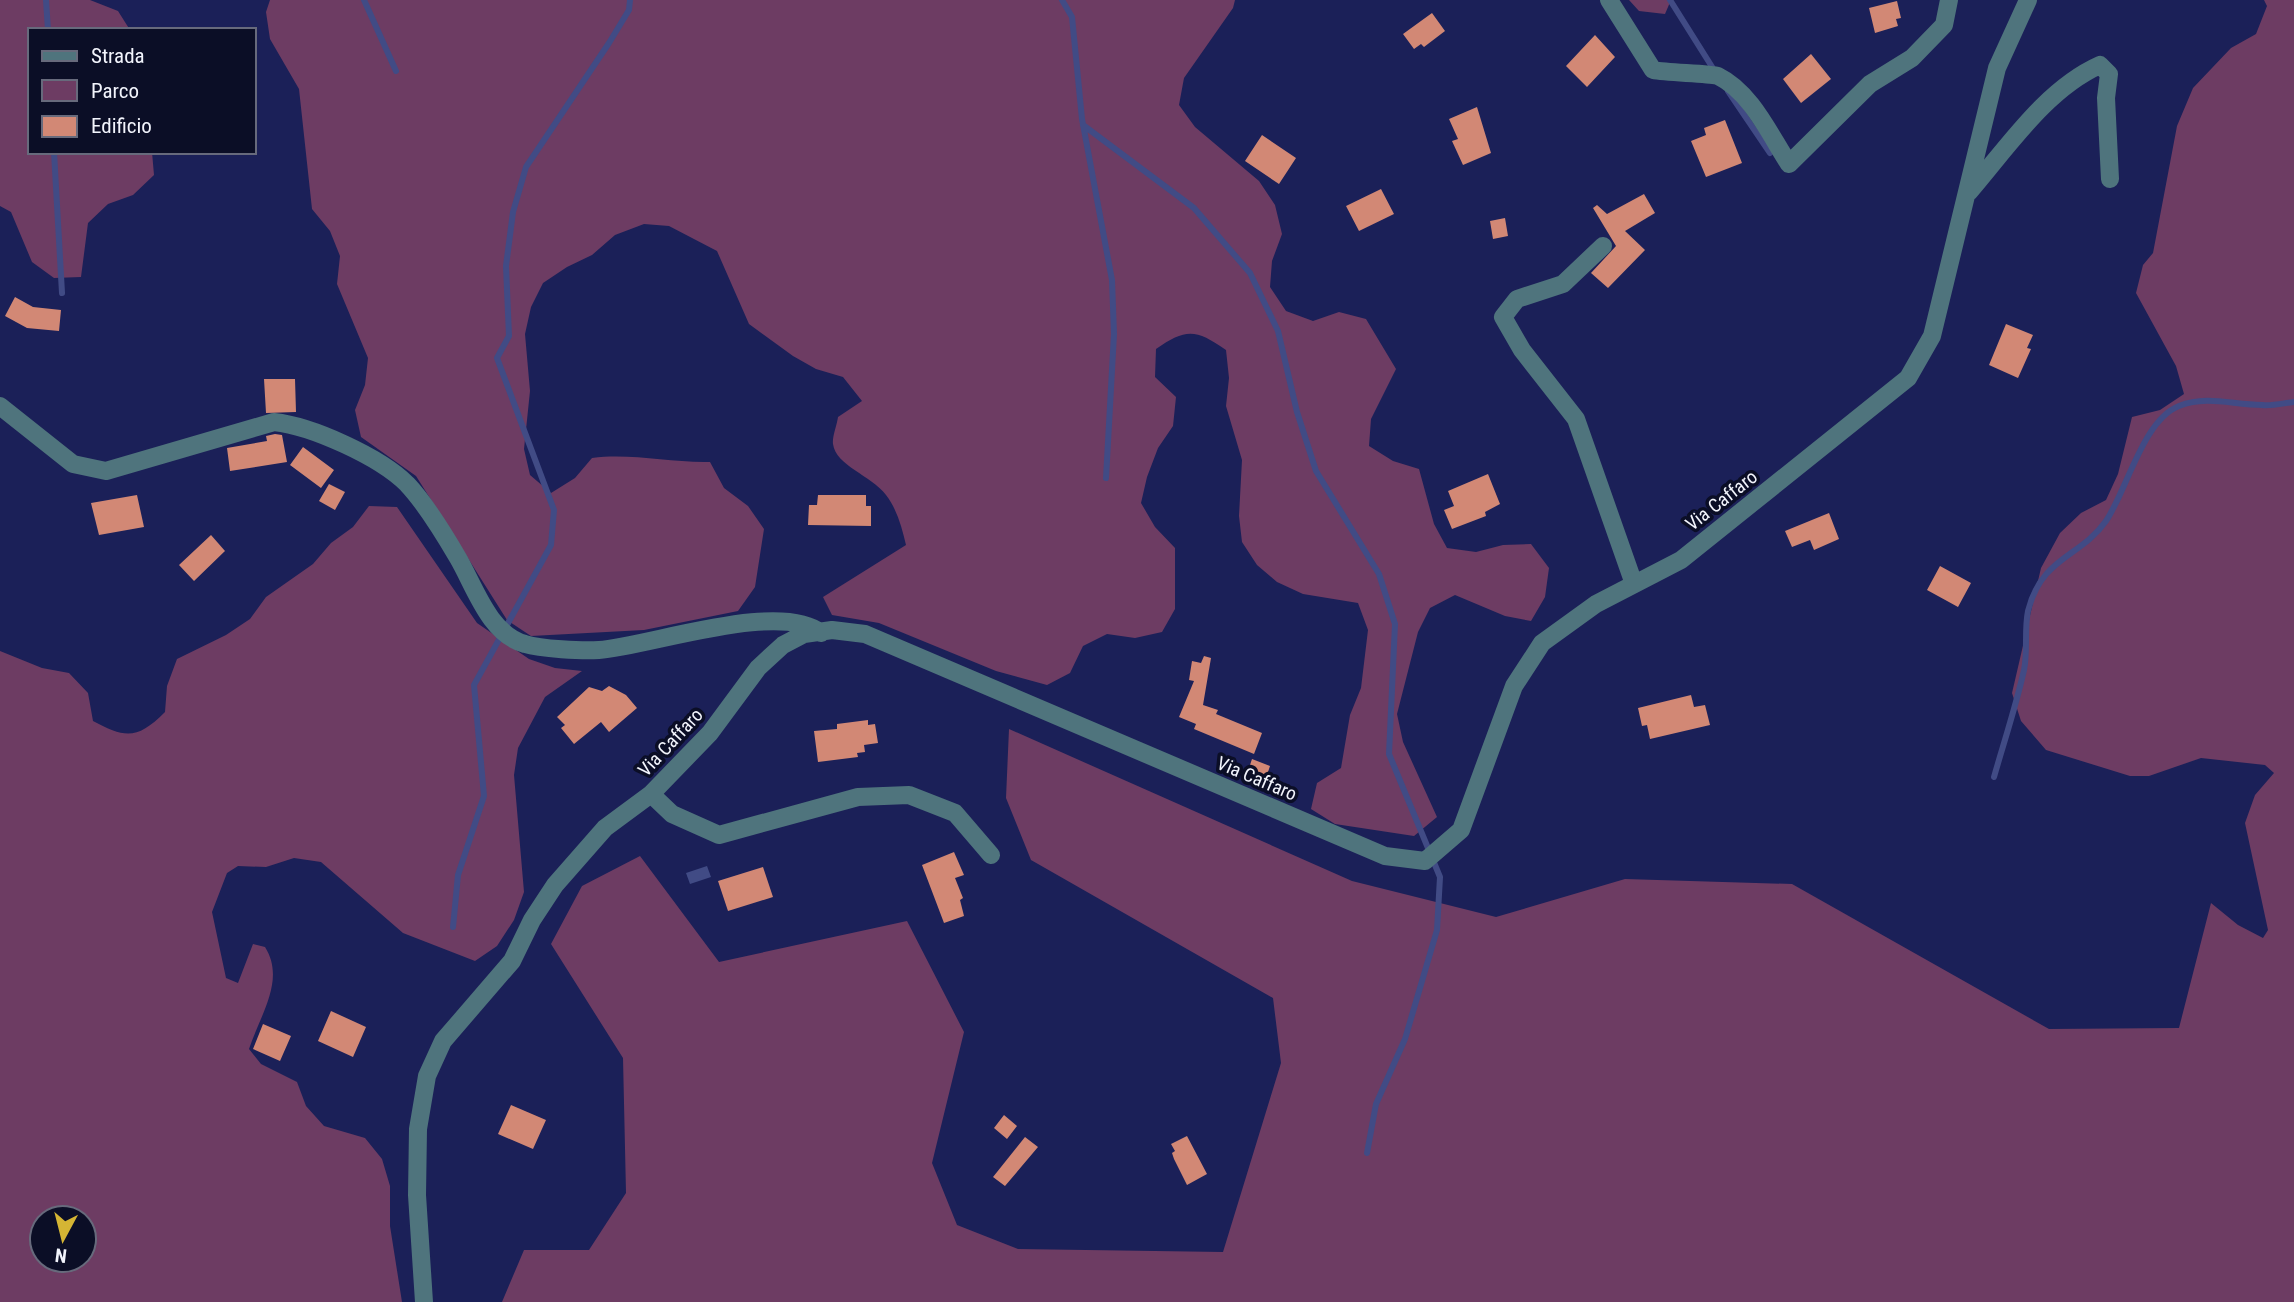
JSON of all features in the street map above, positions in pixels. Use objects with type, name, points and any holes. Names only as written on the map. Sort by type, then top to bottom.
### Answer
[{"type":"street","points":[[1609,0],[1653,70],[1675,75],[1716,75],[1742,93],[1789,164],[1870,84],[1912,58],[1944,25],[1949,0]]},
{"type":"street","name":"Via Caffaro","points":[[424,1302],[417,1195],[418,1129],[427,1076],[443,1041],[512,961],[532,920],[555,885],[605,828],[651,793],[710,733],[758,667],[783,645],[804,634],[832,630],[865,634],[1385,856],[1425,860],[1461,831],[1514,686],[1542,643],[1596,604],[1681,560],[1908,378],[1932,336],[1997,68],[2028,0]]},
{"type":"street","points":[[1966,194],[2035,116],[2083,72],[2100,65],[2109,74],[2106,97],[2110,179]]},
{"type":"street","points":[[1603,246],[1563,284],[1517,299],[1503,317],[1522,350],[1576,418],[1634,584]]},
{"type":"street","points":[[0,406],[73,464],[106,471],[274,422],[298,424],[382,465],[407,485],[457,556],[495,624],[524,644],[598,650],[715,628],[786,620],[812,626],[821,633]]},
{"type":"street","points":[[651,793],[672,814],[703,831],[719,835],[858,797],[909,795],[955,813],[991,855]]},
{"type":"green space","points":[[0,0],[90,0],[118,11],[129,28],[28,28],[28,154],[152,154],[154,175],[133,195],[108,204],[88,223],[81,277],[54,278],[32,262],[11,212],[0,206]]},
{"type":"green space","points":[[270,0],[1235,0],[1233,8],[1184,78],[1179,105],[1195,127],[1259,181],[1275,205],[1282,234],[1272,261],[1270,287],[1286,311],[1313,321],[1339,312],[1366,319],[1396,369],[1371,419],[1369,446],[1393,461],[1419,469],[1434,524],[1447,548],[1476,552],[1503,545],[1531,544],[1549,568],[1545,597],[1531,621],[1505,616],[1455,595],[1430,608],[1418,632],[1397,714],[1403,742],[1437,817],[1414,836],[1335,824],[1311,809],[1317,783],[1341,768],[1350,715],[1361,688],[1368,630],[1358,603],[1303,594],[1277,582],[1257,565],[1242,542],[1239,516],[1242,460],[1226,406],[1229,378],[1226,350],[1199,335],[1175,337],[1156,349],[1155,377],[1176,397],[1173,426],[1158,448],[1141,503],[1155,527],[1175,548],[1175,609],[1162,632],[1135,638],[1107,634],[1083,646],[1070,673],[1047,685],[996,671],[879,623],[832,615],[823,597],[906,545],[890,500],[880,488],[847,465],[833,444],[838,417],[862,401],[843,377],[816,369],[749,324],[717,251],[669,226],[644,224],[615,235],[592,255],[543,283],[531,307],[525,334],[530,391],[524,449],[530,475],[551,493],[575,478],[592,458],[710,462],[724,488],[748,506],[764,529],[755,587],[738,611],[644,630],[531,636],[507,620],[416,476],[361,437],[355,410],[365,385],[368,358],[337,284],[340,256],[330,231],[312,209],[299,89],[270,39],[266,12]]},
{"type":"green space","points":[[1629,0],[1671,0],[1665,14],[1639,11]]},
{"type":"green space","points":[[2264,0],[2294,0],[2294,1302],[502,1302],[524,1250],[589,1250],[626,1193],[623,1058],[551,944],[582,886],[640,856],[719,962],[907,921],[964,1032],[932,1163],[957,1225],[1018,1249],[1223,1252],[1281,1063],[1273,998],[1031,860],[1006,798],[1009,729],[1352,881],[1496,917],[1625,879],[1792,884],[2049,1029],[2179,1028],[2211,903],[2238,925],[2263,938],[2268,930],[2245,823],[2255,795],[2274,773],[2265,765],[2201,758],[2149,776],[2130,776],[2046,750],[2021,721],[2012,693],[2041,568],[2060,533],[2081,513],[2106,500],[2118,474],[2132,417],[2160,410],[2184,394],[2176,366],[2136,293],[2143,265],[2153,253],[2177,126],[2193,88],[2231,48],[2256,34],[2267,6]]},
{"type":"green space","points":[[369,506],[397,507],[477,623],[529,659],[555,668],[582,671],[545,697],[518,748],[514,775],[524,892],[514,920],[497,946],[475,961],[403,933],[321,862],[294,858],[266,867],[238,866],[227,873],[212,912],[226,978],[238,983],[253,944],[265,947],[271,959],[273,972],[269,998],[249,1049],[261,1064],[297,1082],[306,1106],[324,1126],[365,1138],[382,1159],[390,1186],[390,1226],[402,1302],[0,1302],[0,651],[42,668],[69,673],[88,693],[93,721],[123,733],[139,731],[165,712],[167,686],[177,659],[226,635],[250,619],[266,597],[313,564],[331,543],[353,527]]},
{"type":"water","points":[[707,866],[711,877],[690,884],[686,873]]},
{"type":"building","points":[[1897,1],[1901,18],[1896,19],[1898,26],[1875,33],[1869,8]]},
{"type":"building","points":[[1432,13],[1445,31],[1424,47],[1421,44],[1414,49],[1403,34]]},
{"type":"building","points":[[1595,35],[1615,57],[1587,87],[1566,66]]},
{"type":"building","points":[[1811,54],[1831,79],[1801,103],[1783,79]]},
{"type":"building","points":[[1477,107],[1491,153],[1463,165],[1452,141],[1458,139],[1449,119]]},
{"type":"building","points":[[1725,120],[1742,163],[1706,177],[1691,141],[1706,135],[1704,128]]},
{"type":"building","points":[[1262,135],[1296,158],[1279,184],[1245,161]]},
{"type":"building","points":[[1381,189],[1394,214],[1359,231],[1346,206]]},
{"type":"building","points":[[1644,194],[1655,213],[1625,231],[1645,250],[1608,288],[1591,273],[1616,246],[1593,208],[1597,205],[1607,214]]},
{"type":"building","points":[[1505,218],[1508,236],[1493,239],[1490,221]]},
{"type":"building","points":[[15,297],[33,307],[61,310],[59,331],[27,328],[5,316]]},
{"type":"building","points":[[2006,324],[2033,335],[2027,348],[2031,349],[2018,378],[1989,365]]},
{"type":"building","points":[[264,379],[295,379],[296,412],[266,413]]},
{"type":"building","points":[[282,435],[287,462],[230,471],[227,448],[267,441],[266,436]]},
{"type":"building","points":[[303,447],[334,470],[321,488],[290,465]]},
{"type":"building","points":[[1488,474],[1500,504],[1485,512],[1486,516],[1452,529],[1444,510],[1454,506],[1448,491]]},
{"type":"building","points":[[329,484],[345,492],[335,510],[319,501]]},
{"type":"building","points":[[137,495],[144,527],[99,535],[91,503]]},
{"type":"building","points":[[818,495],[866,495],[866,506],[871,506],[871,526],[808,525],[809,505],[817,505]]},
{"type":"building","points":[[1829,513],[1839,539],[1814,550],[1810,540],[1792,547],[1785,531]]},
{"type":"building","points":[[211,535],[225,551],[194,581],[179,565]]},
{"type":"building","points":[[1940,566],[1971,583],[1958,607],[1927,590]]},
{"type":"building","points":[[1204,656],[1211,658],[1203,705],[1218,710],[1216,714],[1262,733],[1254,754],[1194,729],[1196,724],[1179,717],[1194,681],[1189,680],[1192,661],[1201,663]]},
{"type":"building","points":[[609,686],[626,695],[637,708],[609,732],[601,722],[574,744],[561,728],[565,725],[557,717],[589,687],[602,691]]},
{"type":"building","points":[[1691,695],[1694,707],[1705,705],[1710,725],[1650,739],[1647,725],[1642,726],[1638,708]]},
{"type":"building","points":[[868,720],[868,725],[875,724],[878,743],[864,745],[865,752],[857,753],[858,757],[818,762],[814,731],[837,729],[837,724]]},
{"type":"building","points":[[1252,759],[1270,766],[1263,787],[1245,780]]},
{"type":"building","points":[[954,852],[964,875],[955,878],[963,898],[960,900],[964,916],[944,923],[922,865]]},
{"type":"building","points":[[763,867],[773,897],[728,911],[718,881]]},
{"type":"building","points":[[331,1011],[366,1027],[353,1057],[318,1041]]},
{"type":"building","points":[[263,1024],[291,1036],[280,1061],[253,1049]]},
{"type":"building","points":[[511,1105],[546,1120],[533,1149],[498,1134]]},
{"type":"building","points":[[1004,1115],[1017,1126],[1007,1139],[994,1128]]},
{"type":"building","points":[[1187,1136],[1207,1174],[1187,1185],[1174,1159],[1172,1153],[1175,1151],[1171,1144]]},
{"type":"building","points":[[1025,1137],[1038,1147],[1005,1186],[993,1177]]},
{"type":"waterway","points":[[46,0],[48,28]]},
{"type":"waterway","points":[[364,0],[396,71]]},
{"type":"waterway","points":[[453,927],[458,875],[484,796],[474,685],[551,545],[554,510],[497,358],[509,336],[506,266],[513,212],[526,167],[609,43],[629,10],[630,0]]},
{"type":"waterway","points":[[1062,0],[1072,17],[1082,119],[1112,280],[1114,334],[1106,478]]},
{"type":"waterway","points":[[1670,0],[1714,70]]},
{"type":"waterway","points":[[1728,91],[1770,153]]},
{"type":"waterway","points":[[1083,125],[1194,208],[1250,273],[1278,331],[1297,412],[1316,471],[1379,574],[1395,624],[1389,754],[1440,877],[1437,930],[1405,1039],[1376,1104],[1367,1153]]},
{"type":"waterway","points":[[54,154],[62,293]]},
{"type":"waterway","points":[[1994,777],[2024,670],[2027,618],[2034,593],[2052,568],[2085,543],[2106,521],[2155,426],[2166,414],[2179,406],[2200,401],[2251,405],[2294,402]]}]
